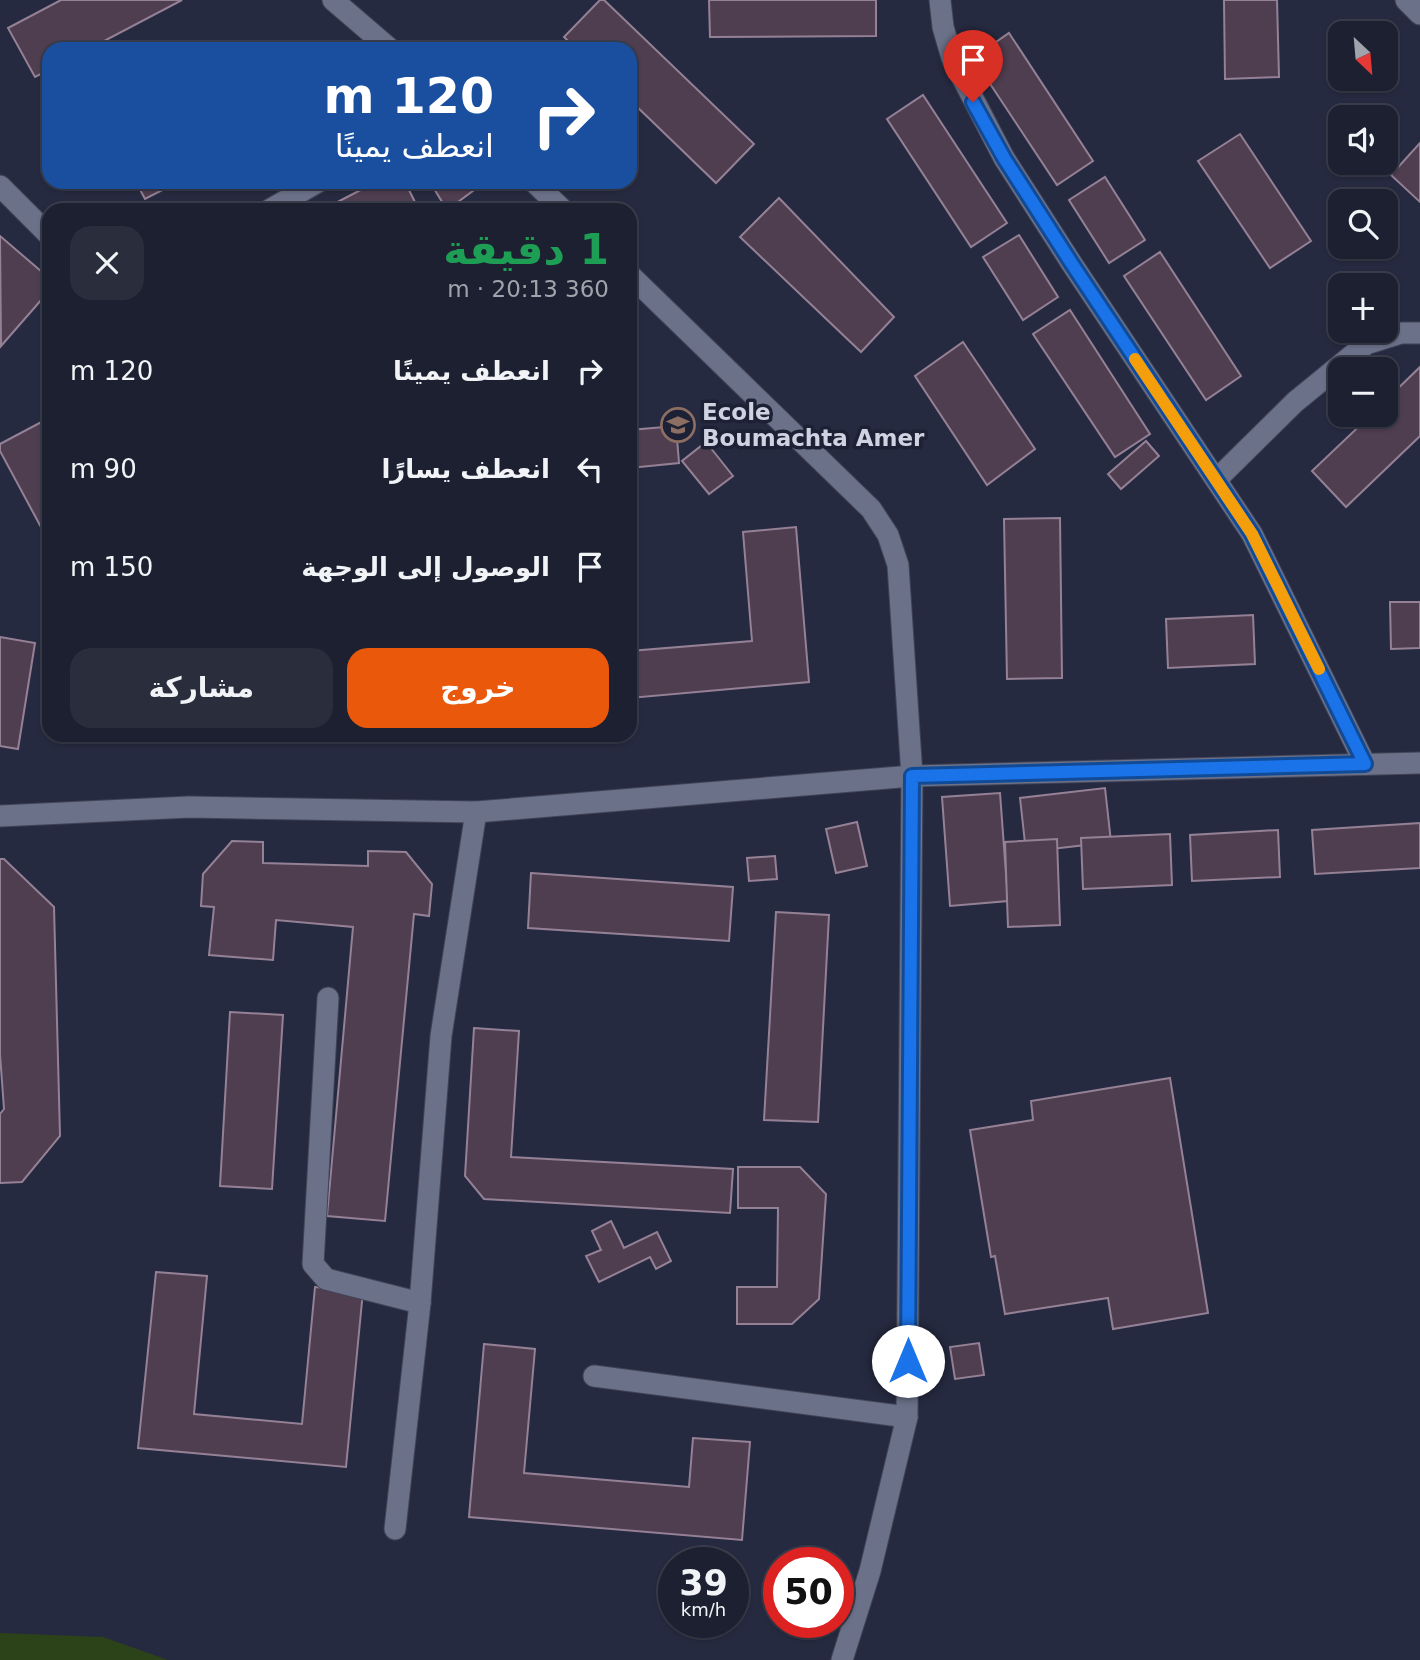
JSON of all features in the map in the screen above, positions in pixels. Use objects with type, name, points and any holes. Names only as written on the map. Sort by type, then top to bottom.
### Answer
[{"type":"street","points":[[334,0],[382,42]]},
{"type":"street","points":[[940,0],[943,27],[952,58],[1004,158],[1252,534],[1365,764]]},
{"type":"street","points":[[1406,0],[1420,14]]},
{"type":"street","points":[[0,186],[42,228]]},
{"type":"street","points":[[281,203],[306,189]]},
{"type":"street","points":[[541,189],[556,203]]},
{"type":"street","points":[[637,282],[871,509],[888,535],[898,565],[912,776],[907,1417],[870,1571],[842,1660]]},
{"type":"street","points":[[1217,479],[1295,402],[1366,344],[1401,333],[1420,333]]},
{"type":"street","points":[[0,816],[190,807],[476,812],[912,776],[1420,763]]},
{"type":"street","points":[[395,1529],[420,1303],[441,1036],[476,812]]},
{"type":"street","points":[[328,998],[313,1264],[326,1279],[420,1303]]},
{"type":"street","points":[[594,1377],[907,1417]]},
{"type":"green space","points":[[0,1633],[103,1637],[168,1660],[0,1660]]},
{"type":"building","points":[[61,0],[182,0],[102,42],[42,42],[42,74],[35,77],[8,28]]},
{"type":"building","points":[[600,0],[604,0],[754,144],[716,183],[637,107],[637,42],[569,42],[564,37]]},
{"type":"building","points":[[709,0],[876,0],[876,36],[710,37]]},
{"type":"building","points":[[1224,0],[1277,0],[1279,77],[1225,79]]},
{"type":"building","points":[[1009,33],[1093,161],[1057,185],[973,58]]},
{"type":"building","points":[[923,95],[1007,223],[971,247],[887,119]]},
{"type":"building","points":[[1240,134],[1311,241],[1270,268],[1198,161]]},
{"type":"building","points":[[1420,143],[1420,202],[1391,175],[1398,175],[1398,167]]},
{"type":"building","points":[[1105,177],[1145,240],[1109,263],[1069,200]]},
{"type":"building","points":[[140,189],[164,189],[145,199]]},
{"type":"building","points":[[362,189],[408,189],[416,203],[336,203]]},
{"type":"building","points":[[434,189],[476,189],[456,203],[443,203]]},
{"type":"building","points":[[779,198],[894,317],[861,352],[740,237]]},
{"type":"building","points":[[1019,235],[1058,297],[1023,320],[983,257]]},
{"type":"building","points":[[0,236],[42,272],[42,299],[1,346]]},
{"type":"building","points":[[1160,252],[1241,376],[1206,400],[1124,276]]},
{"type":"building","points":[[1070,310],[1150,434],[1115,457],[1033,334]]},
{"type":"building","points":[[963,342],[1035,449],[987,485],[915,376]]},
{"type":"building","points":[[1420,367],[1420,436],[1346,507],[1312,471],[1358,427],[1398,427],[1398,388]]},
{"type":"building","points":[[42,422],[42,529],[0,451],[0,444]]},
{"type":"building","points":[[676,426],[679,463],[637,467],[637,429]]},
{"type":"building","points":[[1146,441],[1159,456],[1121,489],[1108,474]]},
{"type":"building","points":[[706,442],[733,476],[709,494],[682,461]]},
{"type":"building","points":[[1060,518],[1062,678],[1007,679],[1004,519]]},
{"type":"building","points":[[796,527],[809,682],[637,697],[637,650],[752,641],[743,532]]},
{"type":"building","points":[[1390,602],[1420,602],[1420,648],[1391,649]]},
{"type":"building","points":[[1253,615],[1255,664],[1168,668],[1166,619]]},
{"type":"building","points":[[0,637],[35,643],[18,749],[0,746]]},
{"type":"building","points":[[1105,788],[1111,842],[1026,852],[1020,798]]},
{"type":"building","points":[[1000,793],[1008,901],[950,906],[942,797]]},
{"type":"building","points":[[857,822],[867,866],[836,873],[826,829]]},
{"type":"building","points":[[1420,823],[1420,868],[1315,874],[1312,830]]},
{"type":"building","points":[[1278,830],[1280,877],[1192,881],[1190,835]]},
{"type":"building","points":[[1170,834],[1172,885],[1083,889],[1081,838]]},
{"type":"building","points":[[1057,839],[1060,925],[1008,927],[1005,842]]},
{"type":"building","points":[[232,841],[263,842],[263,863],[368,866],[368,851],[406,852],[432,884],[429,916],[414,914],[385,1221],[327,1216],[353,927],[276,920],[273,960],[209,955],[214,907],[201,906],[203,874]]},
{"type":"building","points":[[775,856],[777,879],[749,881],[747,858]]},
{"type":"building","points":[[0,859],[4,859],[54,907],[60,1136],[22,1182],[0,1183],[0,1114],[4,1109],[0,1054]]},
{"type":"building","points":[[531,873],[733,887],[729,941],[528,928]]},
{"type":"building","points":[[776,912],[829,915],[818,1122],[764,1120]]},
{"type":"building","points":[[230,1012],[283,1015],[272,1189],[220,1186]]},
{"type":"building","points":[[474,1028],[519,1031],[511,1157],[733,1169],[730,1213],[484,1199],[465,1176]]},
{"type":"building","points":[[1170,1078],[1208,1313],[1113,1329],[1108,1298],[1005,1314],[995,1256],[991,1257],[970,1130],[1033,1120],[1031,1101]]},
{"type":"building","points":[[738,1167],[800,1167],[826,1194],[819,1299],[792,1324],[737,1324],[737,1287],[777,1287],[778,1208],[738,1208]]},
{"type":"building","points":[[611,1221],[624,1248],[657,1232],[671,1261],[656,1269],[650,1257],[599,1282],[586,1256],[601,1250],[592,1231]]},
{"type":"building","points":[[156,1272],[207,1276],[194,1414],[302,1424],[315,1287],[363,1291],[346,1467],[138,1448]]},
{"type":"building","points":[[979,1343],[984,1375],[955,1379],[950,1347]]},
{"type":"building","points":[[484,1344],[535,1349],[524,1473],[689,1487],[693,1438],[750,1442],[742,1540],[469,1517]]},
{"type":"slow traffic","points":[[1135,359],[1252,534],[1319,669]]},
{"type":"place","name":"Ecole Boumachta Amer","points":[[678,425]]},
{"type":"route","points":[[908,1361],[912,776],[1365,764],[1252,534],[1072,264],[1004,158],[973,102]]}]
